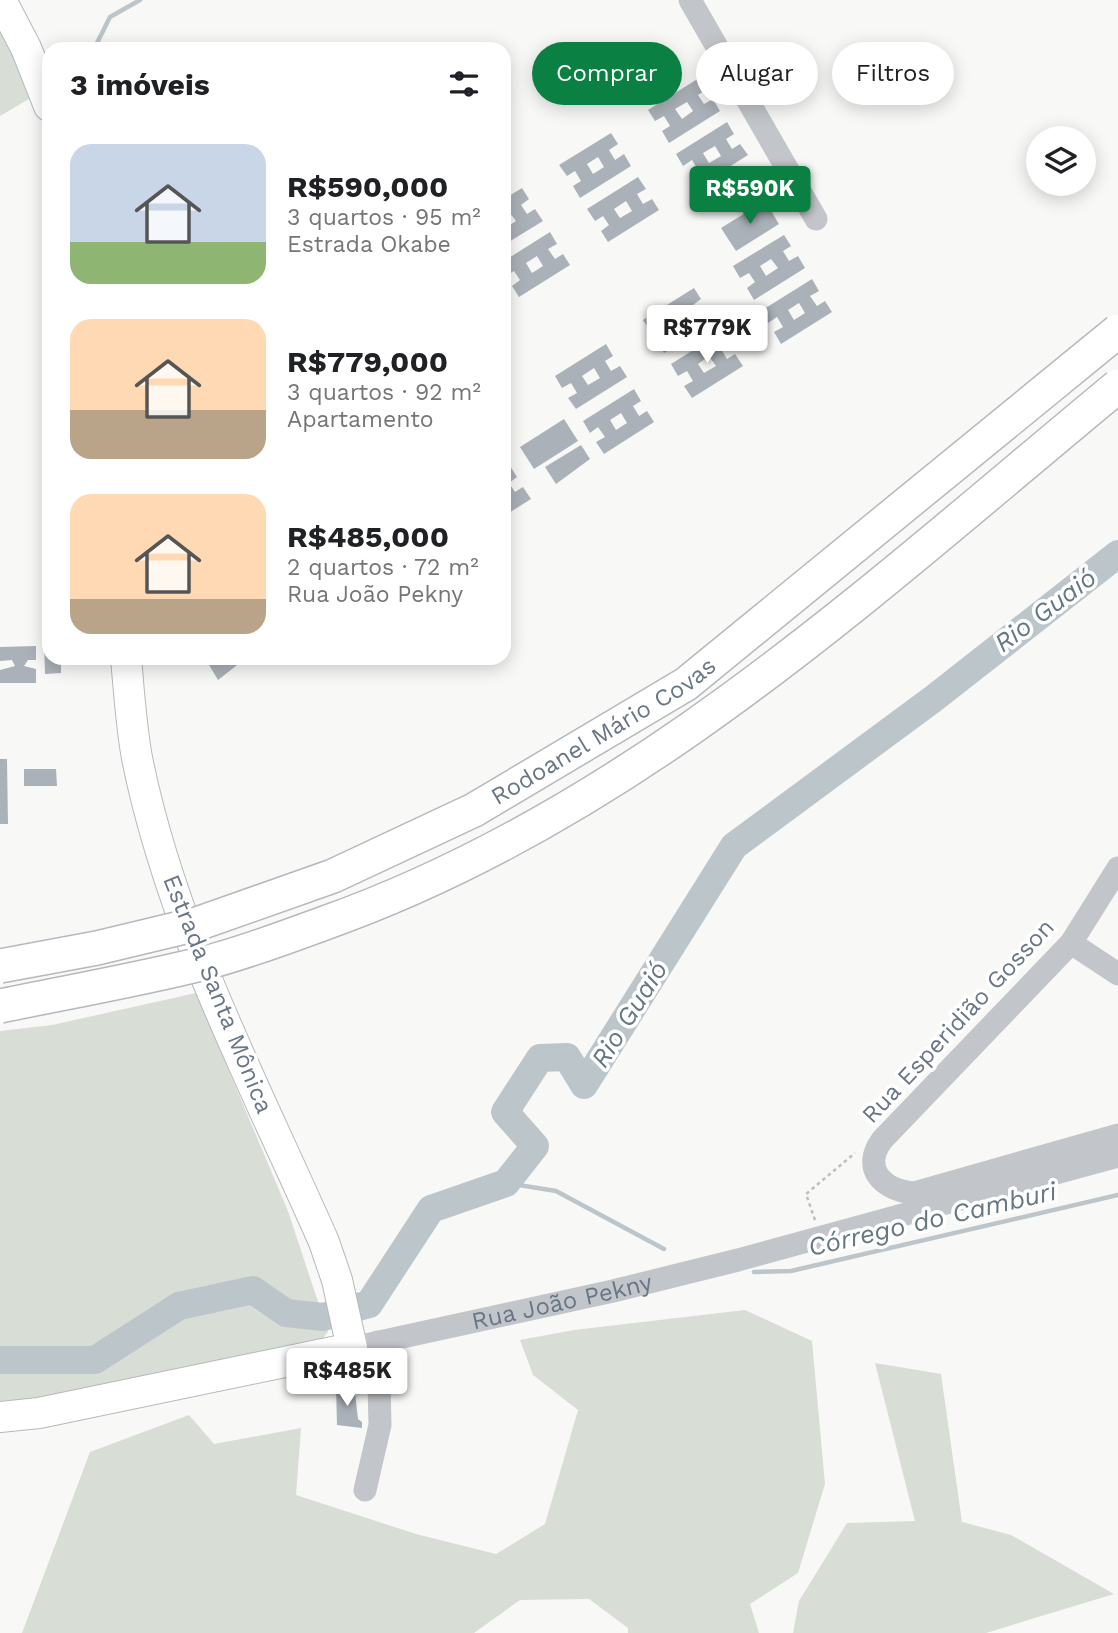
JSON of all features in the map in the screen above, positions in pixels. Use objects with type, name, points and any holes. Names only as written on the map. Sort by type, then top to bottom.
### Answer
[{"type":"highway","name":"Rodoanel Mário Covas","points":[[0,966],[97,948],[197,923],[333,876],[474,810],[686,684],[1118,331]]},
{"type":"highway","name":"Rodoanel Mário Covas","points":[[0,1006],[207,962],[325,923],[489,851],[632,771],[742,693],[857,603],[1118,386]]},
{"type":"main road","points":[[1,0],[22,38],[42,88]]},
{"type":"main road","name":"Estrada Santa Mônica","points":[[127,665],[137,758],[168,876],[209,984],[324,1242],[359,1341]]},
{"type":"main road","name":"Rua João Pekny","points":[[0,1417],[39,1412],[359,1341]]},
{"type":"street","points":[[690,0],[816,219]]},
{"type":"street","name":"Rua Esperidião Gosson","points":[[1118,868],[1071,943],[882,1140],[873,1153],[872,1163],[876,1174],[887,1185],[914,1193],[1118,1135]]},
{"type":"street","points":[[1071,943],[1118,974]]},
{"type":"street","name":"Rua João Pekny","points":[[359,1341],[613,1291],[1118,1156]]},
{"type":"street","points":[[359,1341],[380,1425],[365,1490]]},
{"type":"path","points":[[820,1237],[806,1194],[855,1153]]},
{"type":"shaded area","points":[[0,20],[29,99],[0,116]]},
{"type":"shaded area","points":[[196,993],[288,1211],[328,1332],[318,1344],[151,1374],[36,1400],[0,1401],[0,1031],[52,1025]]},
{"type":"shaded area","points":[[745,1310],[812,1341],[825,1484],[798,1573],[750,1604],[759,1633],[628,1633],[628,1628],[589,1599],[520,1600],[474,1633],[22,1633],[90,1452],[189,1415],[214,1444],[301,1428],[296,1495],[416,1534],[496,1554],[545,1524],[578,1410],[533,1375],[520,1340],[574,1330]]},
{"type":"shaded area","points":[[875,1363],[941,1374],[962,1522],[1011,1535],[1114,1594],[986,1633],[793,1633],[799,1601],[847,1523],[915,1521]]},
{"type":"building","points":[[696,80],[696,105],[716,105],[720,111],[669,143],[662,131],[670,126],[664,116],[655,121],[648,110],[656,105],[682,105],[675,109],[682,119],[693,111],[687,102],[682,105],[682,89]]},
{"type":"building","points":[[727,122],[734,134],[726,139],[732,149],[740,144],[748,155],[697,187],[689,176],[698,170],[692,160],[683,166],[676,154]],"holes":[[[715,146],[721,156],[709,163],[703,153]]]},
{"type":"building","points":[[611,133],[618,144],[609,150],[615,160],[624,154],[631,166],[580,198],[573,186],[581,181],[575,171],[567,176],[559,165]],"holes":[[[598,157],[604,167],[593,174],[587,164]]]},
{"type":"building","points":[[638,177],[646,189],[637,194],[643,204],[652,199],[659,210],[608,242],[601,231],[609,225],[603,216],[595,221],[587,209]],"holes":[[[626,201],[632,211],[620,218],[614,209]]]},
{"type":"building","points":[[522,188],[529,199],[521,205],[527,214],[535,209],[543,221],[511,241],[511,224],[516,221],[511,215],[511,195]]},
{"type":"building","points":[[765,201],[779,224],[736,251],[721,228]]},
{"type":"building","points":[[550,232],[557,244],[548,249],[555,259],[563,254],[570,265],[519,297],[512,286],[520,280],[514,271],[511,273],[511,257]],"holes":[[[537,256],[543,266],[532,273],[526,263]]]},
{"type":"building","points":[[784,235],[791,246],[783,251],[789,261],[798,256],[805,268],[754,300],[747,288],[755,282],[749,273],[740,278],[733,266]],"holes":[[[771,259],[778,268],[766,276],[760,266]]]},
{"type":"building","points":[[812,279],[819,291],[810,296],[817,306],[825,301],[832,312],[781,344],[774,332],[783,327],[777,317],[768,323],[761,311]],"holes":[[[799,303],[805,313],[794,320],[788,310]]]},
{"type":"building","points":[[694,288],[701,299],[693,305],[699,315],[708,309],[715,321],[664,353],[657,341],[665,336],[659,326],[650,331],[643,320]],"holes":[[[682,312],[688,322],[676,329],[670,319]]]},
{"type":"building","points":[[722,332],[729,344],[721,349],[727,359],[735,354],[743,366],[692,398],[684,386],[693,381],[687,371],[678,376],[671,364]],"holes":[[[709,356],[716,366],[704,373],[698,364]]]},
{"type":"building","points":[[606,344],[613,356],[605,361],[611,371],[620,366],[627,377],[576,409],[568,398],[577,393],[571,383],[562,388],[555,376]],"holes":[[[594,368],[600,378],[588,385],[582,376]]]},
{"type":"building","points":[[634,389],[641,401],[633,406],[639,416],[647,411],[654,422],[604,454],[596,442],[605,437],[598,427],[590,433],[583,421]],"holes":[[[621,413],[627,423],[616,430],[610,420]]]},
{"type":"building","points":[[564,419],[578,441],[534,469],[520,447]]},
{"type":"building","points":[[581,445],[590,459],[556,484],[545,467]]},
{"type":"building","points":[[511,468],[517,477],[511,482]]},
{"type":"building","points":[[511,486],[515,492],[523,487],[531,499],[511,512]]},
{"type":"building","points":[[36,646],[36,660],[28,660],[24,666],[36,669],[36,683],[0,683],[0,670],[15,666],[12,660],[0,661],[0,647]]},
{"type":"building","points":[[45,665],[61,665],[61,673],[45,674]]},
{"type":"building","points":[[209,665],[237,665],[218,680]]},
{"type":"building","points":[[0,759],[7,759],[8,824],[0,824]]},
{"type":"building","points":[[24,769],[56,769],[57,786],[24,786]]},
{"type":"building","points":[[346,1387],[355,1393],[358,1419],[362,1422],[362,1428],[337,1425],[336,1388]]},
{"type":"waterway","points":[[98,42],[110,17],[140,0]]},
{"type":"waterway","name":"Rio Guaió","points":[[0,1360],[95,1360],[179,1306],[253,1290],[286,1313],[323,1317],[369,1304],[431,1209],[506,1183],[535,1146],[505,1112],[540,1058],[567,1057],[584,1085],[734,846],[933,699],[1118,554]]},
{"type":"waterway","name":"Córrego do Camburi","points":[[506,1183],[556,1191],[664,1249]]},
{"type":"waterway","name":"Córrego do Camburi","points":[[754,1272],[791,1271],[1118,1195]]}]
